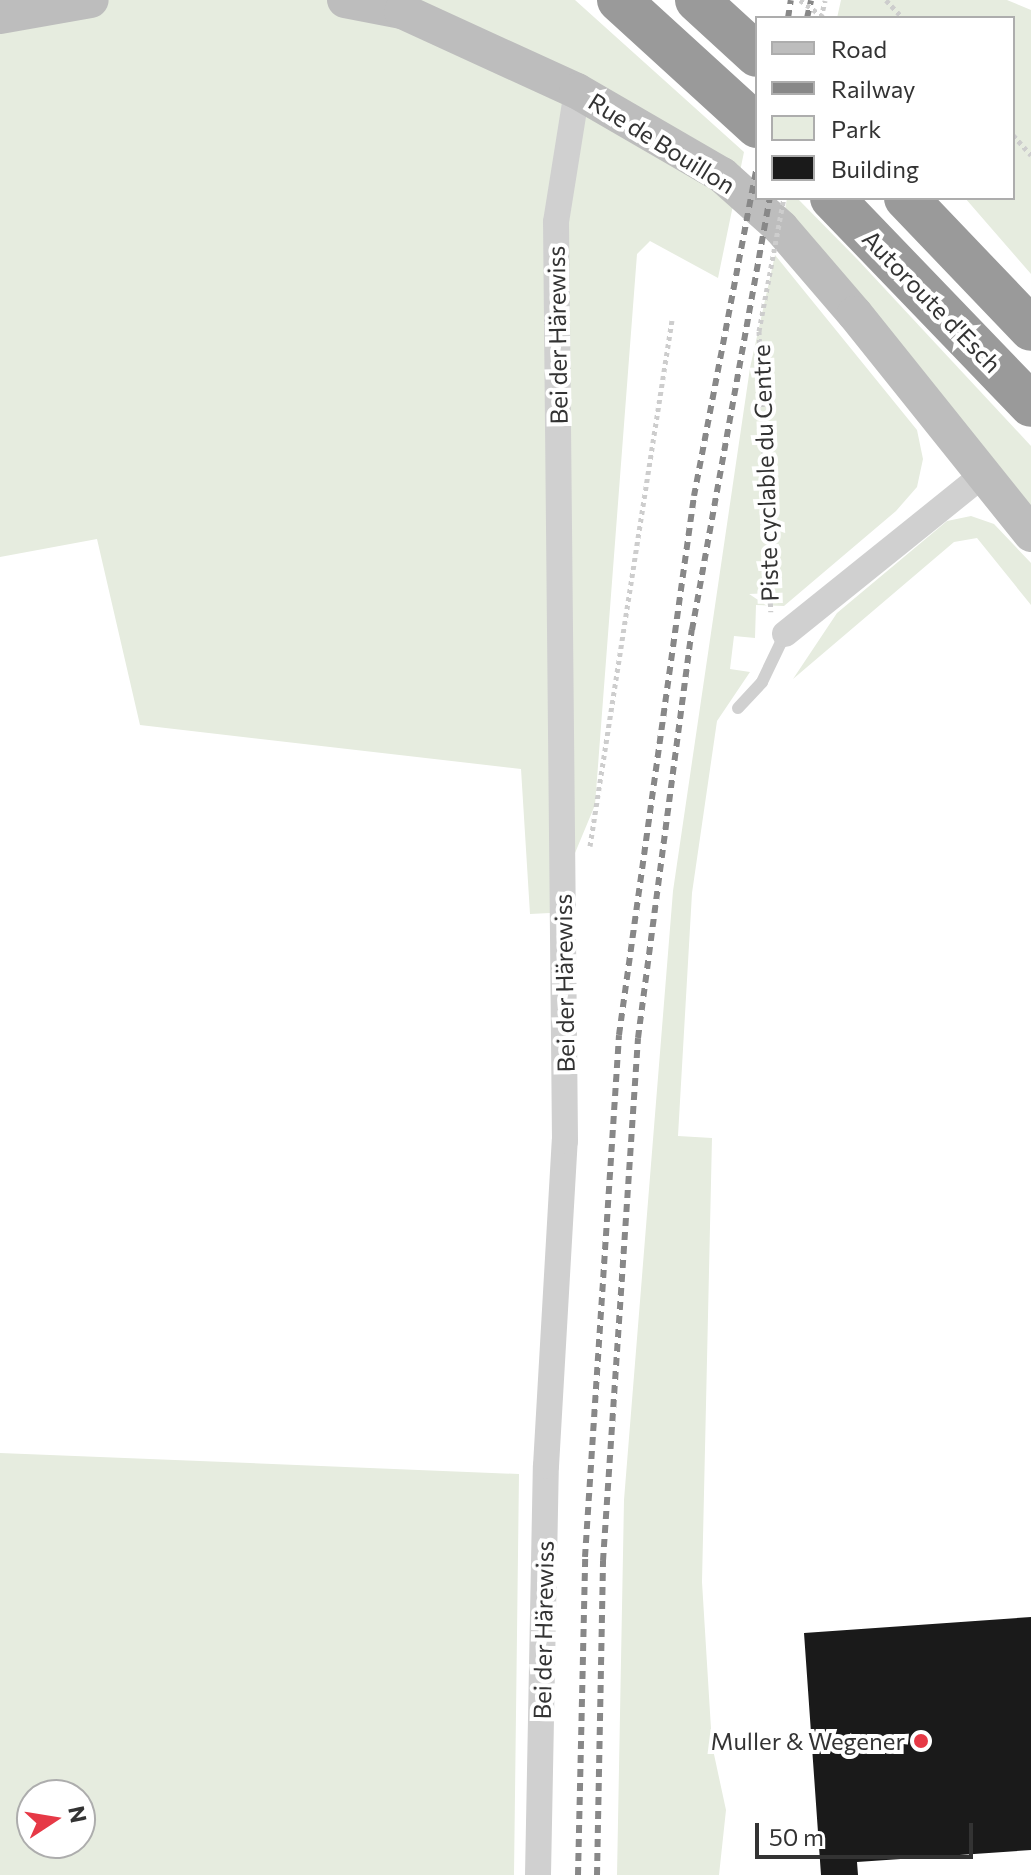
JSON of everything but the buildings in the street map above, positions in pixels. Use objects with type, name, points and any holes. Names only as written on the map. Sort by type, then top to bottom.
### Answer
[{"type":"highway","points":[[619,0],[755,124]]},
{"type":"highway","points":[[697,0],[755,53]]},
{"type":"highway","name":"Autoroute d'Esch","points":[[834,200],[1031,405]]},
{"type":"highway","points":[[908,200],[1031,329]]},
{"type":"street","points":[[0,16],[91,0]]},
{"type":"street","name":"Rue de Bouillon","points":[[345,0],[402,11],[577,91],[722,175],[781,228],[1031,534]]},
{"type":"street","name":"Bei der Härewiss","points":[[538,1875],[546,1466],[565,1126],[556,222],[577,91]]},
{"type":"street","name":"Piste cyclable du Centre","points":[[785,634],[984,474]]},
{"type":"lane","points":[[738,708],[762,682],[785,634]]},
{"type":"path","points":[[800,0],[820,16]]},
{"type":"path","points":[[886,0],[901,16]]},
{"type":"path","points":[[1015,137],[1031,155]]},
{"type":"path","name":"Piste cyclable du Centre","points":[[784,200],[759,331],[766,605],[785,634]]},
{"type":"path","points":[[587,854],[599,826],[672,320]]},
{"type":"green space","points":[[0,0],[575,0],[744,152],[718,278],[650,241],[637,254],[595,805],[550,913],[530,914],[521,769],[140,725],[97,539],[0,557]]},
{"type":"green space","points":[[841,0],[1007,0],[1031,10],[1031,274],[967,200],[1015,200],[1015,16],[837,16]]},
{"type":"green space","points":[[787,200],[799,200],[1031,446],[1031,506],[785,210]]},
{"type":"green space","points":[[775,255],[917,430],[923,459],[917,487],[896,511],[784,606],[756,605],[755,638],[734,636],[730,669],[750,672],[717,721],[692,893],[678,1136],[712,1138],[702,1582],[712,1745],[726,1810],[719,1875],[617,1875],[624,1500],[673,891],[750,368]]},
{"type":"green space","points":[[971,516],[994,524],[1031,563],[1031,605],[977,538],[954,542],[793,679],[837,613],[947,521]]},
{"type":"green space","points":[[0,1453],[519,1474],[514,1875],[0,1875]]},
{"type":"railway","points":[[788,16],[791,0]]},
{"type":"railway","points":[[807,16],[811,0]]},
{"type":"railway","points":[[578,1875],[585,1557],[619,1035],[694,496],[755,177]]},
{"type":"railway","points":[[597,1875],[603,1561],[638,1038],[692,630],[770,200]]},
{"type":"place","name":"Muller & Wegener","points":[[921,1741]]}]
